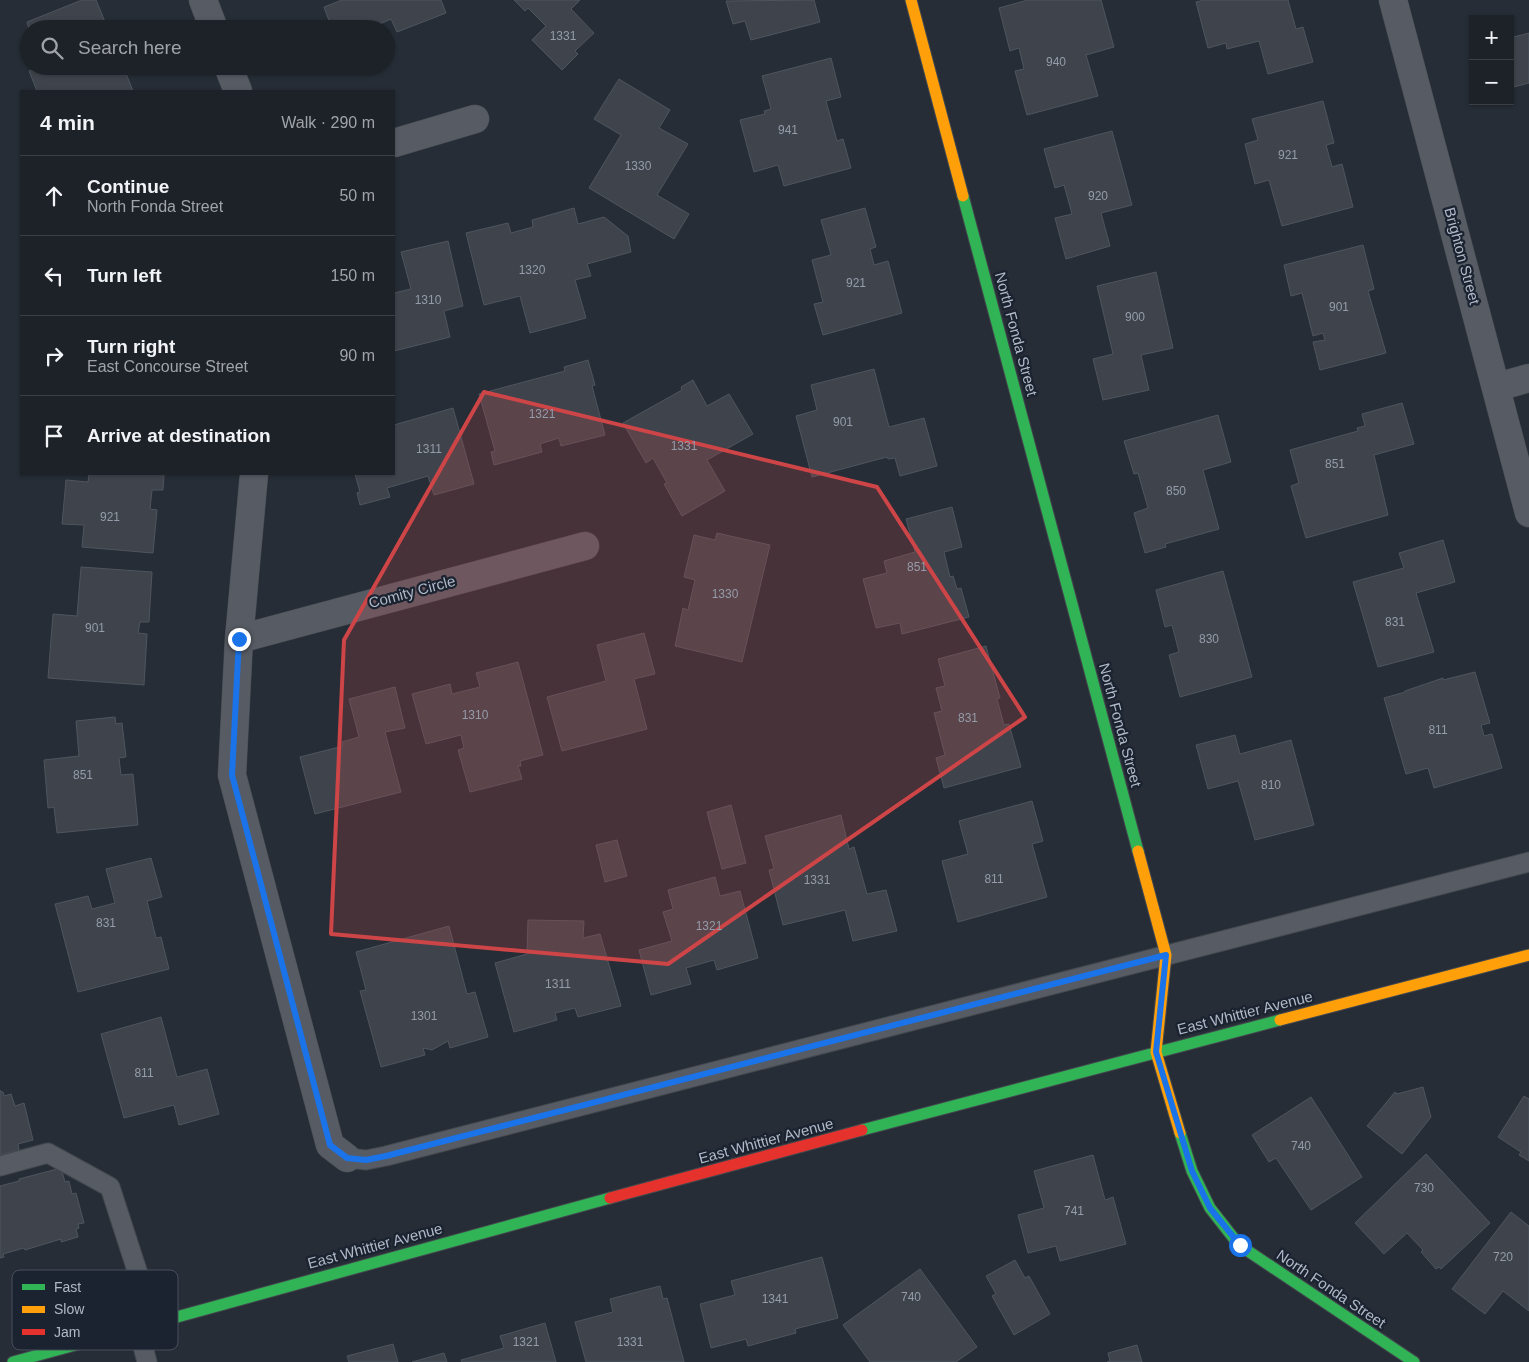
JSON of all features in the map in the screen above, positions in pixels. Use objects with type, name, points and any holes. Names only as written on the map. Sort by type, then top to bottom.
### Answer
[{"type":"street","points":[[203,0],[211,20]]},
{"type":"street","name":"North Fonda Street","points":[[911,0],[1166,955],[1156,1052],[1192,1171],[1210,1208],[1240,1245],[1414,1362]]},
{"type":"street","name":"Brighton Street","points":[[1393,0],[1529,513]]},
{"type":"street","points":[[232,75],[238,90]]},
{"type":"street","points":[[395,143],[475,119]]},
{"type":"street","points":[[1497,387],[1529,378]]},
{"type":"street","points":[[254,475],[239,639],[232,775],[330,1145],[347,1158]]},
{"type":"street","name":"Comity Circle","points":[[239,639],[585,546]]},
{"type":"street","name":"East Whittier Avenue","points":[[178,1316],[1156,1052],[1529,955]]},
{"type":"street","name":"East Whittier Avenue","points":[[13,1362],[56,1350]]},
{"type":"lane","points":[[347,1158],[366,1160],[386,1156],[1529,862]]},
{"type":"lane","points":[[0,1166],[48,1153],[110,1187],[132,1270]]},
{"type":"highlighted area","points":[[484,392],[877,487],[1025,717],[668,964],[331,934],[344,640]]},
{"type":"building","points":[[82,0],[96,0],[104,20],[32,20]]},
{"type":"building","points":[[342,0],[441,0],[446,13],[397,32],[395,20],[391,19],[329,20],[324,7]]},
{"type":"building","points":[[514,0],[580,0],[571,9],[594,33],[575,51],[578,54],[562,70],[532,40],[546,26],[528,8],[525,11]]},
{"type":"building","points":[[814,0],[820,22],[751,40],[745,21],[733,24],[726,1]]},
{"type":"building","points":[[1028,0],[1101,0],[1114,47],[1086,55],[1098,96],[1027,115],[1015,71],[1024,69],[1019,48],[1010,51],[999,8]]},
{"type":"building","points":[[1204,0],[1288,0],[1296,29],[1303,27],[1313,62],[1268,74],[1259,41],[1227,49],[1226,43],[1208,48],[1196,2]]},
{"type":"building","points":[[1529,33],[1529,83],[1514,87],[1514,60],[1514,37]]},
{"type":"building","points":[[831,58],[841,97],[826,101],[837,141],[843,139],[851,168],[784,186],[778,165],[754,172],[740,120],[765,114],[764,111],[771,109],[762,76]]},
{"type":"building","points":[[31,75],[127,75],[133,90],[37,90]]},
{"type":"building","points":[[619,79],[670,110],[659,128],[688,144],[657,195],[689,214],[674,239],[589,188],[621,135],[594,119]]},
{"type":"building","points":[[1323,101],[1334,143],[1326,145],[1332,167],[1342,164],[1353,207],[1282,226],[1269,180],[1255,184],[1245,144],[1258,140],[1252,119]]},
{"type":"building","points":[[1112,131],[1132,205],[1101,213],[1110,246],[1066,259],[1055,218],[1072,214],[1064,185],[1055,188],[1044,149]]},
{"type":"building","points":[[574,208],[578,224],[604,217],[628,236],[631,252],[587,264],[591,276],[575,280],[586,318],[530,333],[520,296],[484,305],[466,233],[508,223],[511,233],[533,227],[532,220]]},
{"type":"building","points":[[865,208],[876,247],[870,249],[874,265],[888,261],[902,313],[823,335],[814,304],[823,302],[812,260],[831,255],[821,220]]},
{"type":"building","points":[[448,241],[463,306],[444,311],[450,337],[395,351],[395,293],[411,289],[401,252]]},
{"type":"building","points":[[1363,245],[1374,289],[1368,291],[1386,353],[1320,370],[1313,342],[1325,340],[1323,333],[1313,336],[1302,293],[1291,296],[1284,265]]},
{"type":"building","points":[[1156,272],[1173,348],[1141,355],[1149,390],[1103,400],[1093,359],[1113,354],[1097,286]]},
{"type":"building","points":[[588,360],[595,385],[592,386],[605,435],[561,446],[559,438],[540,444],[542,452],[494,465],[491,452],[495,451],[479,394],[565,371],[564,367]]},
{"type":"building","points":[[874,369],[889,427],[924,418],[937,466],[900,476],[895,458],[888,459],[887,457],[812,477],[796,416],[817,410],[811,385]]},
{"type":"building","points":[[693,380],[707,406],[729,394],[753,434],[707,460],[725,491],[682,516],[664,484],[667,483],[653,458],[646,463],[623,423],[682,390],[681,387]]},
{"type":"building","points":[[1402,403],[1414,444],[1374,455],[1388,515],[1306,538],[1291,486],[1299,483],[1290,450],[1358,431],[1357,428],[1365,426],[1362,414]]},
{"type":"building","points":[[453,408],[474,484],[434,495],[428,476],[387,488],[390,497],[360,505],[357,493],[360,492],[355,475],[395,475],[395,425]]},
{"type":"building","points":[[1218,415],[1231,462],[1203,470],[1219,529],[1165,544],[1166,547],[1145,553],[1134,513],[1148,508],[1138,473],[1134,474],[1124,441]]},
{"type":"building","points":[[89,475],[164,475],[163,490],[152,490],[150,509],[157,510],[153,553],[82,547],[84,525],[62,524],[66,480],[88,482]]},
{"type":"building","points":[[952,507],[962,547],[944,552],[950,577],[953,576],[957,589],[961,588],[969,617],[902,634],[900,623],[876,628],[863,579],[887,573],[884,561],[915,552],[906,519]]},
{"type":"building","points":[[717,533],[770,545],[742,662],[675,646],[683,608],[688,610],[695,580],[684,577],[694,535],[715,540]]},
{"type":"building","points":[[1443,540],[1455,582],[1416,593],[1434,652],[1378,667],[1353,582],[1404,568],[1399,553]]},
{"type":"building","points":[[81,567],[152,572],[149,622],[140,622],[138,633],[147,634],[144,685],[48,678],[53,614],[77,616]]},
{"type":"building","points":[[1223,571],[1252,677],[1180,697],[1169,655],[1179,652],[1172,625],[1165,627],[1156,590]]},
{"type":"building","points":[[644,633],[655,674],[634,679],[647,729],[562,751],[547,697],[606,681],[597,645]]},
{"type":"building","points":[[986,646],[1000,698],[997,699],[1004,725],[1009,724],[1021,767],[944,788],[936,758],[945,755],[934,713],[942,711],[936,688],[945,686],[938,659]]},
{"type":"building","points":[[518,662],[543,755],[520,761],[521,766],[518,766],[522,779],[470,792],[458,750],[464,748],[461,735],[426,744],[412,694],[450,684],[452,694],[480,687],[476,673]]},
{"type":"building","points":[[1475,672],[1490,723],[1481,725],[1484,736],[1492,734],[1502,768],[1434,788],[1428,768],[1406,774],[1384,698],[1443,678],[1443,680]]},
{"type":"building","points":[[395,687],[405,728],[385,732],[401,792],[315,814],[300,757],[343,746],[342,742],[359,737],[349,699]]},
{"type":"building","points":[[115,717],[116,724],[122,723],[126,757],[119,758],[121,775],[133,774],[138,825],[57,833],[54,807],[48,808],[44,760],[79,756],[76,721]]},
{"type":"building","points":[[1235,735],[1240,754],[1291,740],[1314,825],[1255,840],[1238,781],[1208,789],[1196,745]]},
{"type":"building","points":[[1032,801],[1043,841],[1032,844],[1047,897],[958,922],[942,861],[968,854],[959,821]]},
{"type":"building","points":[[731,805],[746,863],[722,869],[707,812]]},
{"type":"building","points":[[841,815],[849,849],[854,847],[867,894],[886,890],[897,931],[853,941],[845,910],[783,925],[769,870],[774,869],[765,836]]},
{"type":"building","points":[[617,840],[627,876],[605,882],[596,845]]},
{"type":"building","points":[[151,858],[162,897],[147,901],[156,938],[161,937],[169,969],[78,992],[55,904],[88,896],[92,909],[115,903],[106,869]]},
{"type":"building","points":[[715,877],[720,896],[740,891],[758,958],[717,970],[714,960],[686,968],[691,984],[651,995],[639,950],[672,941],[663,912],[673,909],[668,890]]},
{"type":"building","points":[[528,920],[584,921],[583,938],[600,934],[621,1006],[578,1017],[575,1008],[555,1013],[557,1020],[514,1032],[495,963],[527,954]]},
{"type":"building","points":[[449,926],[467,994],[475,992],[488,1037],[450,1048],[448,1041],[432,1050],[423,1048],[425,1055],[381,1067],[360,991],[366,990],[356,952]]},
{"type":"building","points":[[161,1017],[177,1077],[207,1069],[219,1114],[179,1125],[174,1105],[124,1118],[101,1034]]},
{"type":"building","points":[[1423,1087],[1431,1117],[1402,1154],[1367,1126],[1395,1092],[1397,1094]]},
{"type":"building","points":[[0,1090],[4,1096],[11,1094],[15,1106],[24,1103],[33,1140],[18,1144],[19,1150],[0,1155]]},
{"type":"building","points":[[1524,1096],[1529,1099],[1529,1161],[1519,1155],[1521,1152],[1498,1137]]},
{"type":"building","points":[[1311,1097],[1362,1177],[1311,1210],[1276,1158],[1269,1162],[1252,1135]]},
{"type":"building","points":[[1426,1154],[1490,1223],[1441,1269],[1439,1267],[1436,1269],[1421,1252],[1423,1250],[1407,1233],[1384,1254],[1355,1223]]},
{"type":"building","points":[[1093,1155],[1105,1200],[1113,1197],[1126,1244],[1060,1261],[1056,1246],[1028,1253],[1018,1215],[1044,1208],[1034,1171]]},
{"type":"building","points":[[61,1168],[65,1182],[69,1181],[72,1194],[76,1193],[84,1223],[78,1224],[79,1228],[76,1229],[78,1237],[61,1242],[61,1239],[25,1250],[24,1248],[3,1254],[4,1257],[0,1258],[0,1186]]},
{"type":"building","points":[[1511,1212],[1529,1226],[1529,1311],[1503,1291],[1485,1314],[1452,1289]]},
{"type":"building","points":[[822,1257],[838,1318],[795,1329],[796,1333],[748,1346],[746,1339],[711,1348],[700,1304],[735,1295],[731,1281]]},
{"type":"building","points":[[1015,1260],[1025,1278],[1029,1276],[1050,1314],[1014,1335],[992,1296],[996,1294],[986,1276]]},
{"type":"building","points":[[920,1269],[977,1347],[956,1362],[870,1362],[843,1325]]},
{"type":"building","points":[[660,1286],[663,1299],[667,1298],[684,1362],[586,1362],[575,1322],[613,1312],[610,1299]]},
{"type":"building","points":[[545,1323],[556,1362],[462,1362],[461,1360],[504,1348],[500,1336]]},
{"type":"building","points":[[393,1344],[398,1362],[349,1362],[347,1356]]},
{"type":"building","points":[[1137,1345],[1142,1362],[1107,1362],[1110,1361],[1108,1353]]},
{"type":"building","points":[[444,1353],[447,1362],[412,1362]]},
{"type":"traffic: fast","points":[[963,196],[1138,851]]},
{"type":"traffic: fast","points":[[862,1130],[1280,1020]]},
{"type":"traffic: fast","points":[[1180,1133],[1192,1171],[1210,1208],[1239,1245],[1414,1362]]},
{"type":"traffic: fast","points":[[178,1317],[610,1198]]},
{"type":"traffic: fast","points":[[13,1362],[57,1350]]},
{"type":"traffic: slow","points":[[911,0],[963,196]]},
{"type":"traffic: slow","points":[[1138,851],[1166,955],[1156,1052],[1180,1133]]},
{"type":"traffic: slow","points":[[1280,1020],[1529,955]]},
{"type":"traffic: jam","points":[[610,1198],[862,1130]]},
{"type":"route","points":[[239,639],[232,775],[330,1145],[347,1158],[366,1160],[386,1156],[1166,955],[1156,1052],[1192,1171],[1210,1208],[1240,1245]]}]
